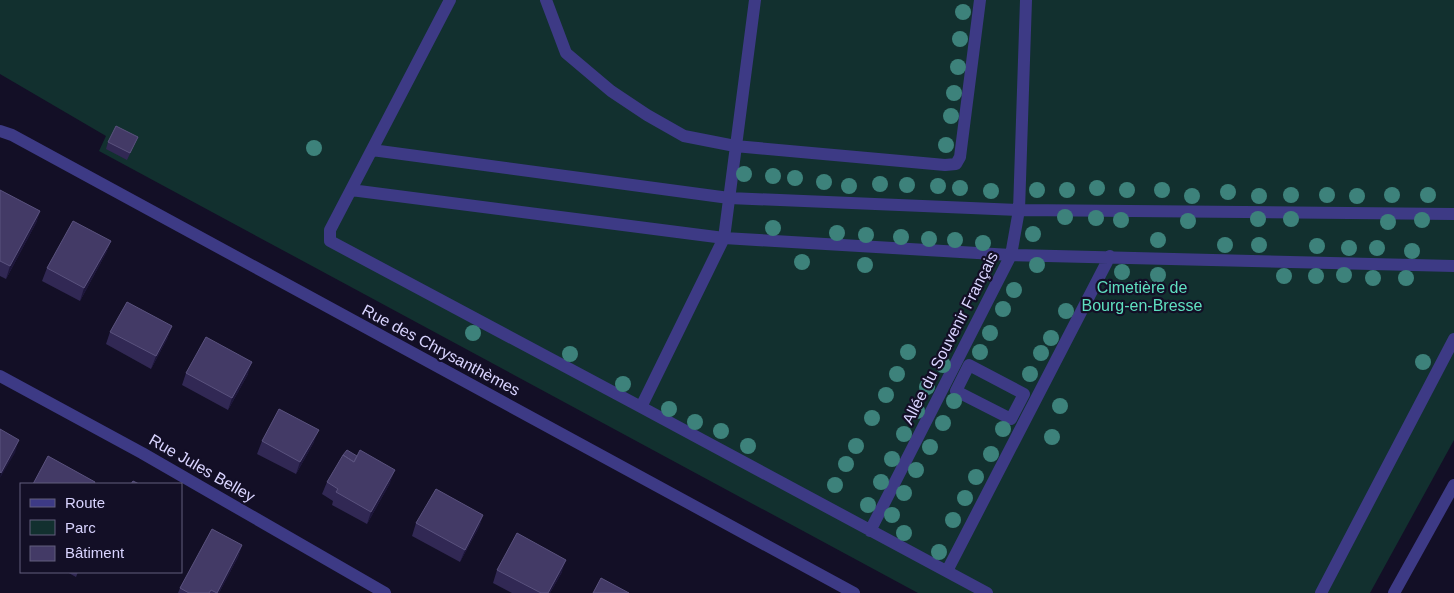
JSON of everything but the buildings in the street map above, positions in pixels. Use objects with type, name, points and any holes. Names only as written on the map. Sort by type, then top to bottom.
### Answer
[{"type":"street","points":[[450,0],[330,230],[330,241],[987,593]]},
{"type":"street","points":[[546,0],[566,53],[611,91],[646,116],[684,136],[735,146],[945,166],[956,164],[960,157],[980,0]]},
{"type":"street","points":[[641,407],[724,238],[755,0]]},
{"type":"street","name":"Allée du Souvenir Français","points":[[870,530],[1011,255],[1019,210],[1026,0]]},
{"type":"street","name":"Rue des Chrysanthèmes","points":[[0,125],[6,133],[854,593]]},
{"type":"street","points":[[372,150],[729,198],[1019,210],[1454,214]]},
{"type":"street","points":[[350,190],[724,238],[1011,255],[1454,266]]},
{"type":"street","points":[[947,571],[1110,256]]},
{"type":"street","points":[[1321,593],[1454,339]]},
{"type":"street","points":[[969,365],[1024,394],[1011,419],[956,391],[969,365]]},
{"type":"street","name":"Rue Jules Belley","points":[[0,376],[142,453],[385,593]]},
{"type":"street","points":[[1394,593],[1454,485]]},
{"type":"green space","name":"Cimetière de Bourg-en-Bresse","points":[[0,0],[1454,0],[1454,440],[1370,593],[918,593],[99,151],[106,136],[0,74]]}]
